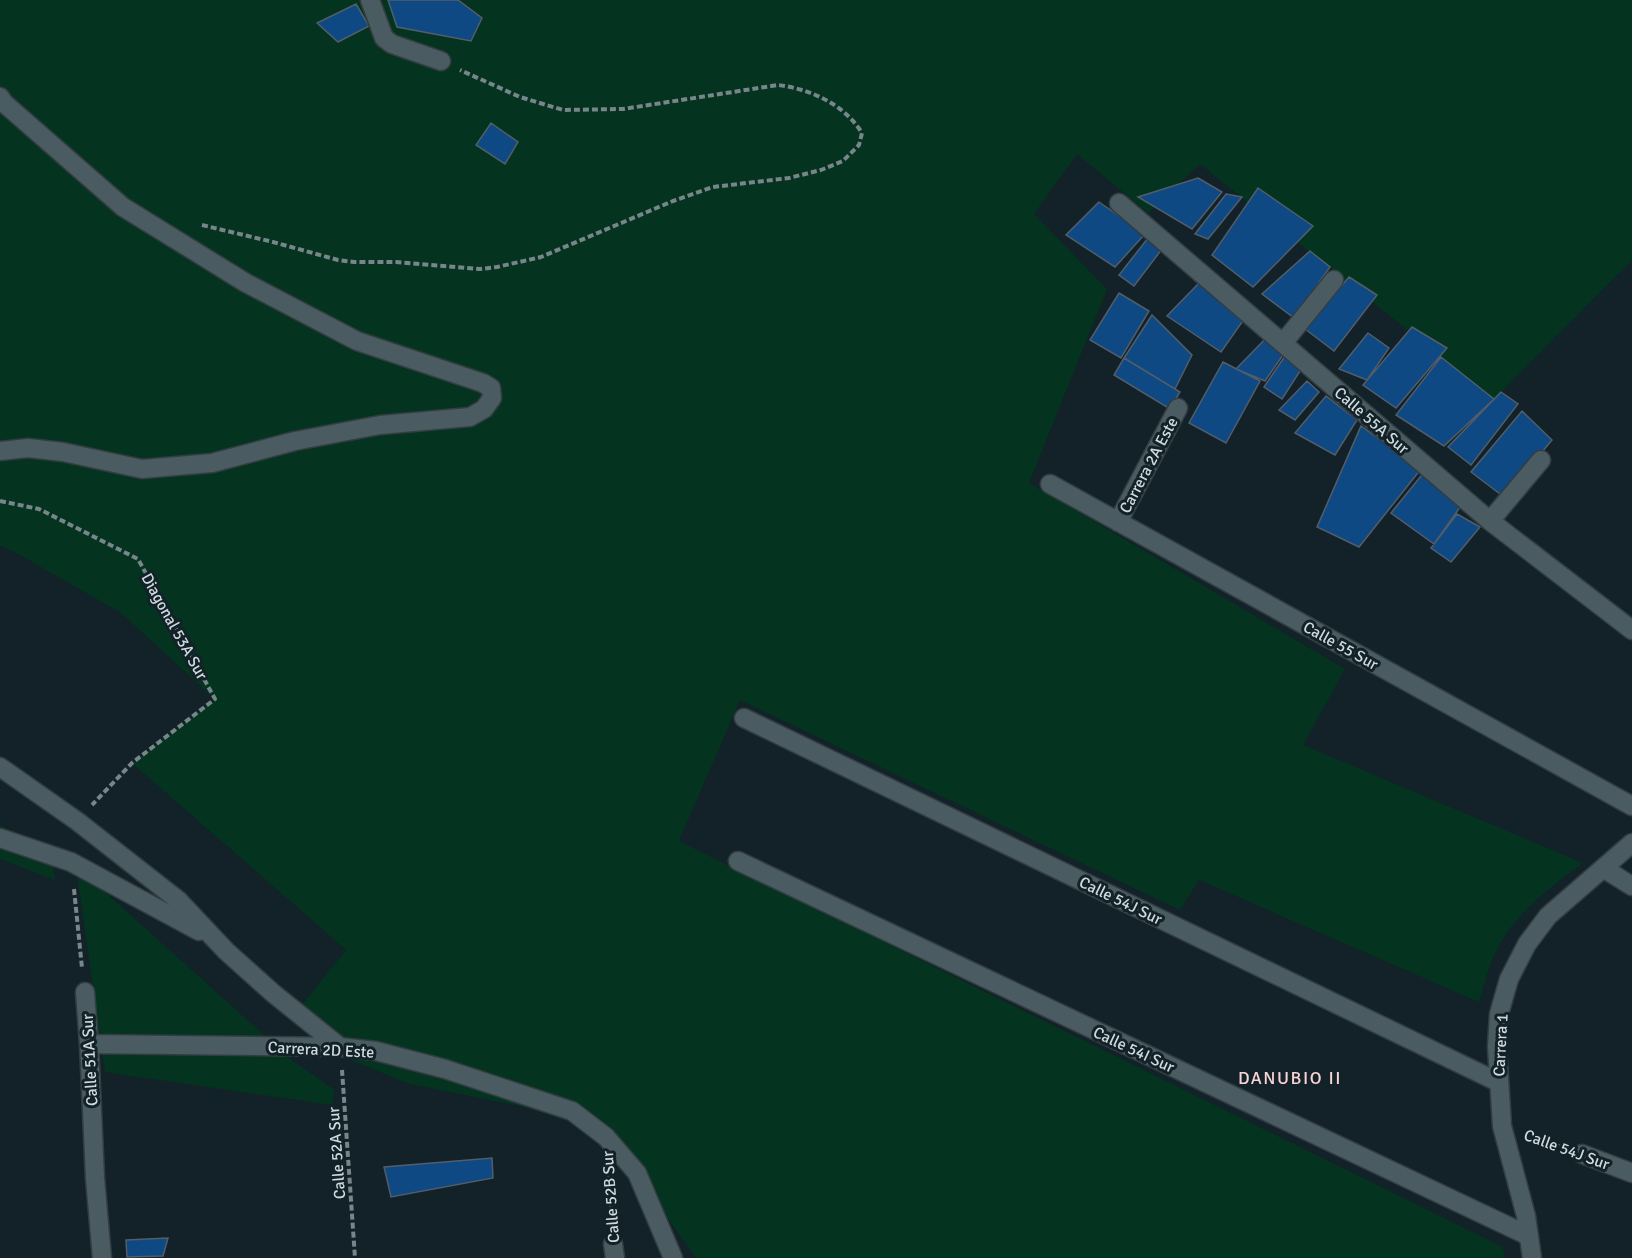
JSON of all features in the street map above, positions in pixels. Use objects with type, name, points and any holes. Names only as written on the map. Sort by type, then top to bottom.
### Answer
[{"type":"street","points":[[370,0],[384,38],[392,44],[441,61]]},
{"type":"street","points":[[0,97],[4,103],[123,207],[246,283],[357,341],[483,383],[491,388],[492,398],[484,409],[470,417],[380,425],[295,441],[212,464],[142,469],[63,452],[28,448],[0,451]]},
{"type":"street","name":"Calle 55A Sur","points":[[1119,203],[1490,521],[1632,630]]},
{"type":"street","points":[[1283,343],[1334,280]]},
{"type":"street","name":"Carrera 2A Este","points":[[1119,522],[1178,408]]},
{"type":"street","points":[[1490,521],[1540,460]]},
{"type":"street","name":"Calle 55 Sur","points":[[1050,484],[1632,806]]},
{"type":"street","name":"Calle 54J Sur","points":[[744,718],[1498,1082]]},
{"type":"street","points":[[0,767],[77,821],[178,900],[211,937],[274,994],[340,1047]]},
{"type":"street","points":[[0,838],[71,862],[211,937]]},
{"type":"street","name":"Carrera 1","points":[[1532,1258],[1526,1216],[1502,1126],[1497,1046],[1499,1014],[1514,970],[1527,944],[1548,916],[1632,843]]},
{"type":"street","name":"Calle 54I Sur","points":[[738,861],[1529,1236]]},
{"type":"street","points":[[1603,868],[1632,886]]},
{"type":"street","name":"Calle 51A Sur","points":[[85,992],[95,1178],[102,1258]]},
{"type":"street","name":"Carrera 2D Este","points":[[89,1044],[340,1047],[376,1051],[445,1069],[535,1097],[572,1111],[606,1137]]},
{"type":"street","points":[[606,1137],[637,1173],[673,1258]]},
{"type":"street","name":"Calle 54J Sur","points":[[1582,1154],[1632,1173]]},
{"type":"path","points":[[192,223],[338,260],[480,269],[497,267],[541,256],[673,201],[713,188],[789,178],[821,170],[843,161],[859,145],[862,133],[842,109],[794,87],[778,85],[623,109],[563,110],[520,97],[441,61]]},
{"type":"path","name":"Diagonal 53A Sur","points":[[0,501],[39,509],[138,559],[215,699],[132,763],[77,821]]},
{"type":"path","name":"Calle 51A Sur","points":[[71,862],[85,992]]},
{"type":"path","name":"Calle 52A Sur","points":[[340,1047],[355,1258]]},
{"type":"path","name":"Calle 54J Sur","points":[[1502,1126],[1582,1154]]},
{"type":"path","name":"Calle 52B Sur","points":[[606,1137],[614,1251]]},
{"type":"green space","points":[[0,0],[1632,0],[1632,260],[1494,399],[1200,164],[1148,213],[1077,154],[1034,214],[1107,289],[1029,483],[1345,669],[1303,745],[1583,863],[1545,892],[1512,926],[1495,953],[1479,1002],[1199,880],[1180,910],[740,700],[679,841],[1503,1247],[1505,1258],[696,1258],[649,1192],[607,1148],[572,1122],[525,1107],[409,1084],[353,1061],[292,1017],[346,950],[132,763],[215,699],[121,613],[15,552],[0,546]]},
{"type":"green space","points":[[0,825],[51,852],[55,880],[0,859]]},
{"type":"green space","points":[[76,866],[293,1061],[335,1090],[332,1105],[105,1072]]},
{"type":"building","points":[[388,0],[458,0],[482,18],[471,41],[397,27]]},
{"type":"building","points":[[356,4],[369,26],[338,42],[317,23]]},
{"type":"building","points":[[491,123],[518,142],[505,164],[476,145]]},
{"type":"building","points":[[1198,178],[1222,192],[1192,229],[1138,197]]},
{"type":"building","points":[[1258,188],[1313,226],[1253,287],[1212,255]]},
{"type":"building","points":[[1226,194],[1242,197],[1208,239],[1195,234]]},
{"type":"building","points":[[1099,202],[1145,234],[1115,267],[1066,235]]},
{"type":"building","points":[[1148,238],[1162,249],[1134,286],[1119,275]]},
{"type":"building","points":[[1310,251],[1330,267],[1294,318],[1262,294]]},
{"type":"building","points":[[1349,277],[1377,295],[1334,351],[1305,329]]},
{"type":"building","points":[[1200,282],[1247,315],[1221,352],[1167,316]]},
{"type":"building","points":[[1119,293],[1149,311],[1121,358],[1090,340]]},
{"type":"building","points":[[1152,315],[1192,355],[1175,389],[1124,358]]},
{"type":"building","points":[[1412,327],[1447,348],[1396,408],[1363,385]]},
{"type":"building","points":[[1368,333],[1389,348],[1367,380],[1339,369]]},
{"type":"building","points":[[1270,334],[1287,349],[1265,381],[1236,369]]},
{"type":"building","points":[[1285,356],[1302,368],[1282,399],[1264,387]]},
{"type":"building","points":[[1441,357],[1494,399],[1444,446],[1396,415]]},
{"type":"building","points":[[1124,358],[1180,392],[1170,409],[1114,375]]},
{"type":"building","points":[[1223,362],[1260,381],[1226,443],[1189,423]]},
{"type":"building","points":[[1307,381],[1319,392],[1295,420],[1279,410]]},
{"type":"building","points":[[1501,392],[1518,404],[1471,465],[1448,447]]},
{"type":"building","points":[[1326,396],[1357,420],[1335,455],[1295,433]]},
{"type":"building","points":[[1522,411],[1552,440],[1504,497],[1471,472]]},
{"type":"building","points":[[1361,426],[1421,469],[1359,547],[1317,527]]},
{"type":"building","points":[[1425,471],[1463,503],[1434,544],[1391,513]]},
{"type":"building","points":[[1457,514],[1480,527],[1451,562],[1431,548]]},
{"type":"building","points":[[492,1158],[493,1178],[391,1197],[384,1167]]},
{"type":"building","points":[[168,1238],[163,1256],[127,1257],[126,1240]]},
{"type":"district","name":"DANUBIO II","points":[[1290,1078]]}]
